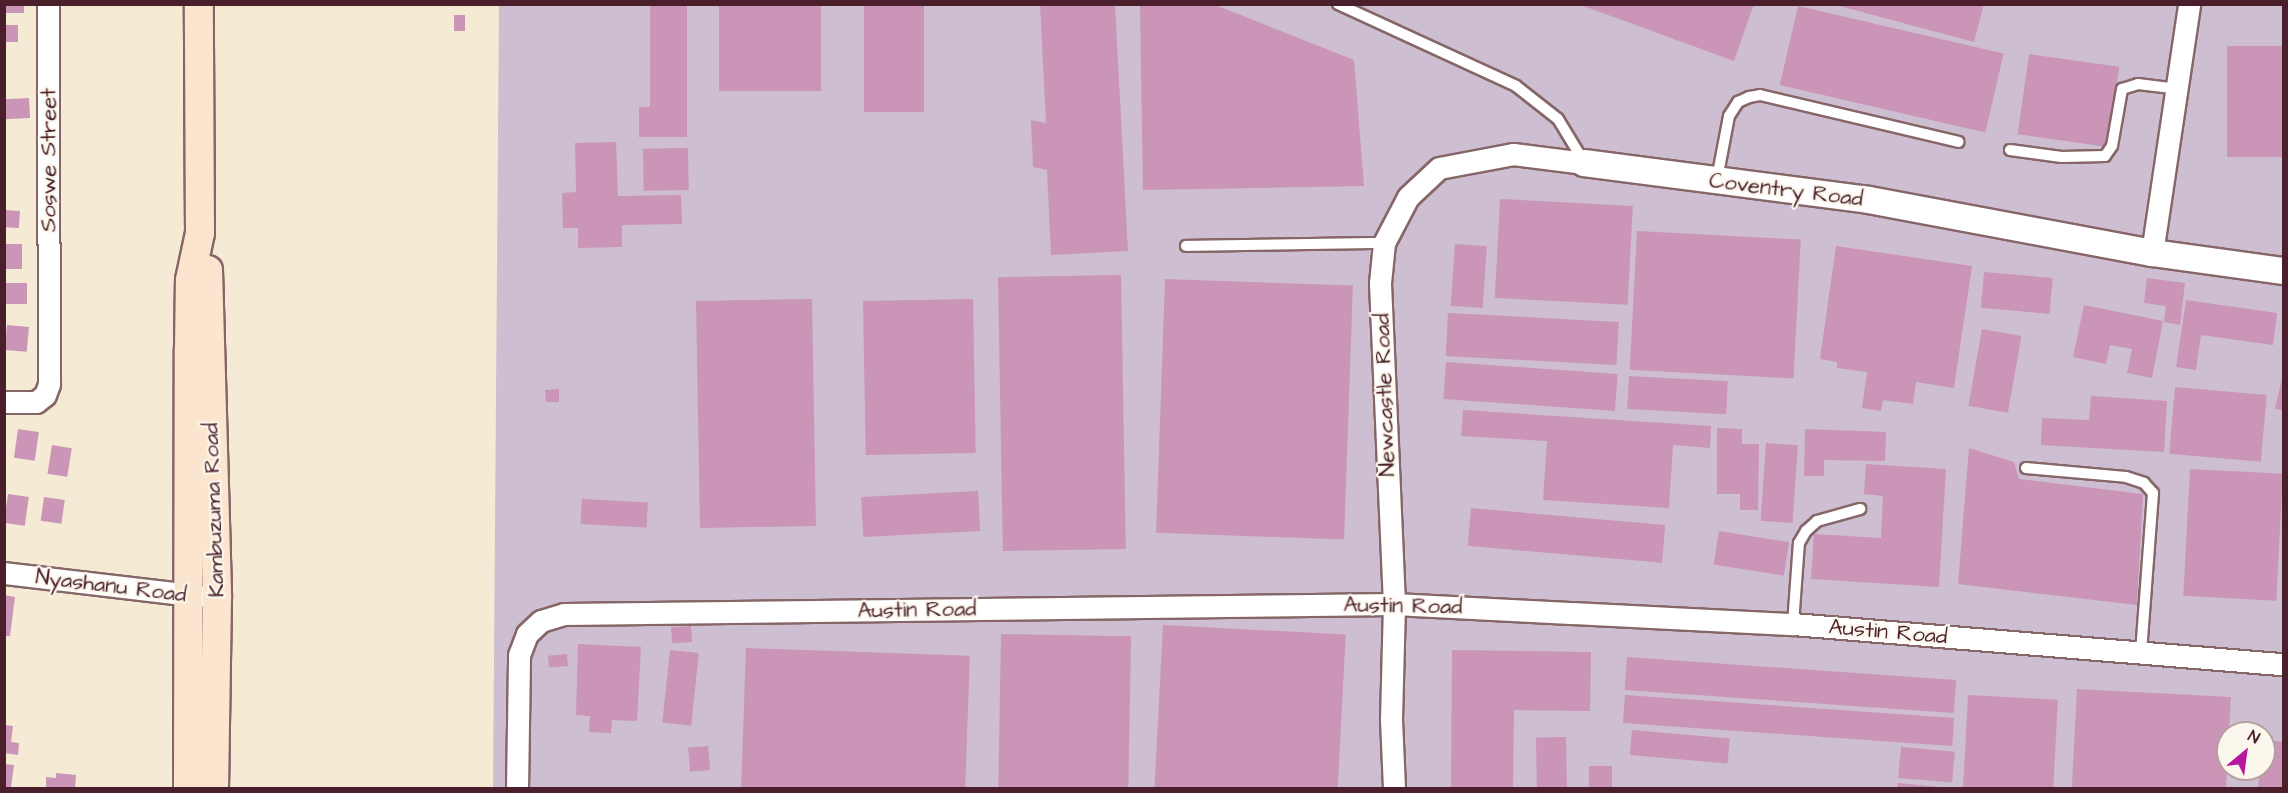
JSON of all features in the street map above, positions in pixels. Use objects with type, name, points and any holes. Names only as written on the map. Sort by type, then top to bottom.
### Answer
[{"type":"main road","name":"Kambuzuma Road","points":[[188,789],[204,597],[210,280],[200,233],[199,4]]},
{"type":"main road","name":"Kambuzuma Road","points":[[204,597],[214,789]]},
{"type":"street","name":"Soswe Street","points":[[4,402],[36,402],[45,395],[49,384],[48,4]]},
{"type":"street","points":[[2152,253],[2189,4]]},
{"type":"street","name":"Newcastle Road","points":[[1394,789],[1390,719],[1394,604],[1380,283],[1384,243],[1408,197],[1439,168],[1513,154],[1584,163]]},
{"type":"street","name":"Coventry Road","points":[[1584,163],[1716,182],[1869,200],[2152,253],[2283,272]]},
{"type":"street","name":"Nyashanu Road","points":[[4,573],[204,597]]},
{"type":"street","name":"Austin Road","points":[[517,789],[519,655],[527,634],[541,621],[564,614],[1394,604],[1793,624],[2283,664]]},
{"type":"lane","points":[[1338,4],[1516,86],[1558,119],[1584,163]]},
{"type":"lane","points":[[2010,150],[2062,157],[2105,156],[2112,146],[2122,88],[2138,84],[2176,89]]},
{"type":"lane","points":[[1716,182],[1729,116],[1738,102],[1760,95],[1959,142]]},
{"type":"lane","points":[[1186,246],[1384,243]]},
{"type":"lane","points":[[2026,468],[2126,477],[2144,483],[2153,493],[2141,653]]},
{"type":"lane","points":[[1793,624],[1799,543],[1806,531],[1818,521],[1860,509]]},
{"type":"shaded area","points":[[499,5],[2283,5],[2283,788],[493,788]]},
{"type":"building","points":[[4,4],[24,4],[24,13],[4,13]]},
{"type":"building","points":[[650,4],[687,4],[687,137],[639,137],[639,107],[650,107]]},
{"type":"building","points":[[719,4],[821,4],[821,91],[719,91]]},
{"type":"building","points":[[864,4],[924,4],[924,112],[864,112]]},
{"type":"building","points":[[1040,4],[1115,4],[1128,251],[1051,255],[1047,170],[1033,167],[1031,120],[1046,123]]},
{"type":"building","points":[[1140,4],[1213,4],[1354,60],[1364,186],[1143,190]]},
{"type":"building","points":[[1578,4],[1754,4],[1734,61]]},
{"type":"building","points":[[1832,4],[1984,4],[1974,42]]},
{"type":"building","points":[[1798,6],[2004,53],[1985,132],[1780,85]]},
{"type":"building","points":[[454,15],[465,15],[465,31],[454,31]]},
{"type":"building","points":[[4,25],[18,25],[18,42],[4,42]]},
{"type":"building","points":[[2227,46],[2284,46],[2284,157],[2227,157]]},
{"type":"building","points":[[2029,54],[2119,67],[2108,147],[2018,134]]},
{"type":"building","points":[[29,98],[30,118],[5,119],[4,99]]},
{"type":"building","points":[[616,142],[618,196],[681,195],[682,224],[622,225],[622,247],[578,248],[578,228],[563,228],[562,193],[576,192],[575,143]]},
{"type":"building","points":[[688,148],[689,190],[644,191],[643,149]]},
{"type":"building","points":[[1500,199],[1633,206],[1628,305],[1495,298]]},
{"type":"building","points":[[4,210],[20,211],[19,228],[4,227]]},
{"type":"building","points":[[1637,231],[1801,240],[1794,378],[1630,370]]},
{"type":"building","points":[[4,244],[22,244],[22,269],[4,269]]},
{"type":"building","points":[[1455,244],[1487,246],[1483,308],[1451,306]]},
{"type":"building","points":[[1836,246],[1972,266],[1954,388],[1916,382],[1913,404],[1883,400],[1881,411],[1862,408],[1867,372],[1837,368],[1837,362],[1820,359]]},
{"type":"building","points":[[1984,272],[2053,278],[2050,314],[1981,308]]},
{"type":"building","points":[[1121,275],[1126,549],[1003,551],[998,277]]},
{"type":"building","points":[[2147,278],[2185,283],[2180,325],[2164,322],[2166,306],[2144,303]]},
{"type":"building","points":[[1165,279],[1353,286],[1344,539],[1156,533]]},
{"type":"building","points":[[4,283],[27,283],[27,304],[4,304]]},
{"type":"building","points":[[812,299],[816,526],[700,528],[696,301]]},
{"type":"building","points":[[973,299],[976,453],[866,455],[863,301]]},
{"type":"building","points":[[2186,300],[2277,313],[2273,345],[2201,335],[2196,370],[2176,367]]},
{"type":"building","points":[[2084,305],[2163,321],[2152,378],[2127,373],[2132,349],[2110,345],[2106,364],[2073,357]]},
{"type":"building","points":[[1448,313],[1619,322],[1617,365],[1446,356]]},
{"type":"building","points":[[7,325],[29,327],[27,352],[5,350]]},
{"type":"building","points":[[1982,329],[2021,336],[2008,413],[1968,406]]},
{"type":"building","points":[[1446,362],[1618,374],[1615,411],[1443,399]]},
{"type":"building","points":[[2284,370],[2284,410],[2275,409]]},
{"type":"building","points":[[1629,376],[1728,381],[1726,414],[1627,409]]},
{"type":"building","points":[[2175,387],[2267,395],[2261,462],[2169,454]]},
{"type":"building","points":[[559,389],[559,402],[546,402],[545,390]]},
{"type":"building","points":[[2091,396],[2167,401],[2164,452],[2041,445],[2042,418],[2089,420]]},
{"type":"building","points":[[1463,410],[1711,426],[1710,448],[1673,445],[1669,508],[1543,500],[1547,441],[1461,436]]},
{"type":"building","points":[[1717,428],[1742,429],[1742,444],[1759,444],[1758,510],[1740,510],[1740,494],[1717,494]]},
{"type":"building","points":[[18,429],[39,432],[35,461],[14,458]]},
{"type":"building","points":[[1805,429],[1886,432],[1885,461],[1824,460],[1824,476],[1804,476]]},
{"type":"building","points":[[1766,443],[1798,445],[1792,523],[1761,521]]},
{"type":"building","points":[[52,445],[72,448],[67,477],[47,474]]},
{"type":"building","points":[[1969,448],[2014,462],[2019,479],[2143,494],[2137,605],[1958,584]]},
{"type":"building","points":[[1866,464],[1946,469],[1939,587],[1811,579],[1814,534],[1881,538],[1883,496],[1864,494]]},
{"type":"building","points":[[2190,469],[2283,474],[2276,601],[2183,596]]},
{"type":"building","points":[[978,491],[980,531],[863,537],[861,497]]},
{"type":"building","points":[[8,494],[29,497],[25,526],[4,523]]},
{"type":"building","points":[[44,497],[65,500],[61,524],[41,521]]},
{"type":"building","points":[[582,499],[648,502],[647,527],[581,524]]},
{"type":"building","points":[[1471,508],[1665,525],[1662,563],[1468,546]]},
{"type":"building","points":[[1719,531],[1789,542],[1784,576],[1714,565]]},
{"type":"building","points":[[4,595],[15,597],[10,636],[4,636]]},
{"type":"building","points":[[1163,625],[1346,635],[1338,788],[1154,788]]},
{"type":"building","points":[[691,626],[692,642],[672,643],[671,627]]},
{"type":"building","points":[[1001,634],[1131,636],[1128,788],[998,788]]},
{"type":"building","points":[[578,644],[641,647],[637,721],[612,720],[611,733],[589,732],[590,716],[576,715]]},
{"type":"building","points":[[746,648],[970,656],[965,788],[741,788]]},
{"type":"building","points":[[670,650],[699,653],[691,726],[662,723]]},
{"type":"building","points":[[1452,650],[1591,652],[1590,711],[1514,710],[1513,788],[1451,788]]},
{"type":"building","points":[[567,654],[568,666],[549,668],[548,656]]},
{"type":"building","points":[[1627,657],[1956,680],[1954,713],[1625,690]]},
{"type":"building","points":[[2077,689],[2231,697],[2230,721],[2216,721],[2216,781],[2226,781],[2226,788],[2072,788]]},
{"type":"building","points":[[1625,695],[1954,718],[1952,746],[1623,723]]},
{"type":"building","points":[[1968,695],[2058,700],[2053,788],[1963,788]]},
{"type":"building","points":[[4,725],[13,726],[11,742],[19,743],[18,755],[4,753]]},
{"type":"building","points":[[1632,730],[1730,739],[1727,763],[1630,755]]},
{"type":"building","points":[[1566,737],[1567,788],[1537,788],[1536,738]]},
{"type":"building","points":[[2276,741],[2284,742],[2284,788],[2258,788],[2259,781],[2276,781]]},
{"type":"building","points":[[708,746],[710,770],[690,772],[688,748]]},
{"type":"building","points":[[1901,747],[1955,752],[1952,783],[1898,778]]},
{"type":"building","points":[[4,764],[14,765],[11,788],[4,788]]},
{"type":"building","points":[[1589,766],[1612,766],[1612,788],[1589,788]]},
{"type":"building","points":[[56,773],[76,775],[75,788],[46,788],[46,777],[56,778]]},
{"type":"building","points":[[1898,783],[1940,787],[1940,788],[1897,788]]}]
